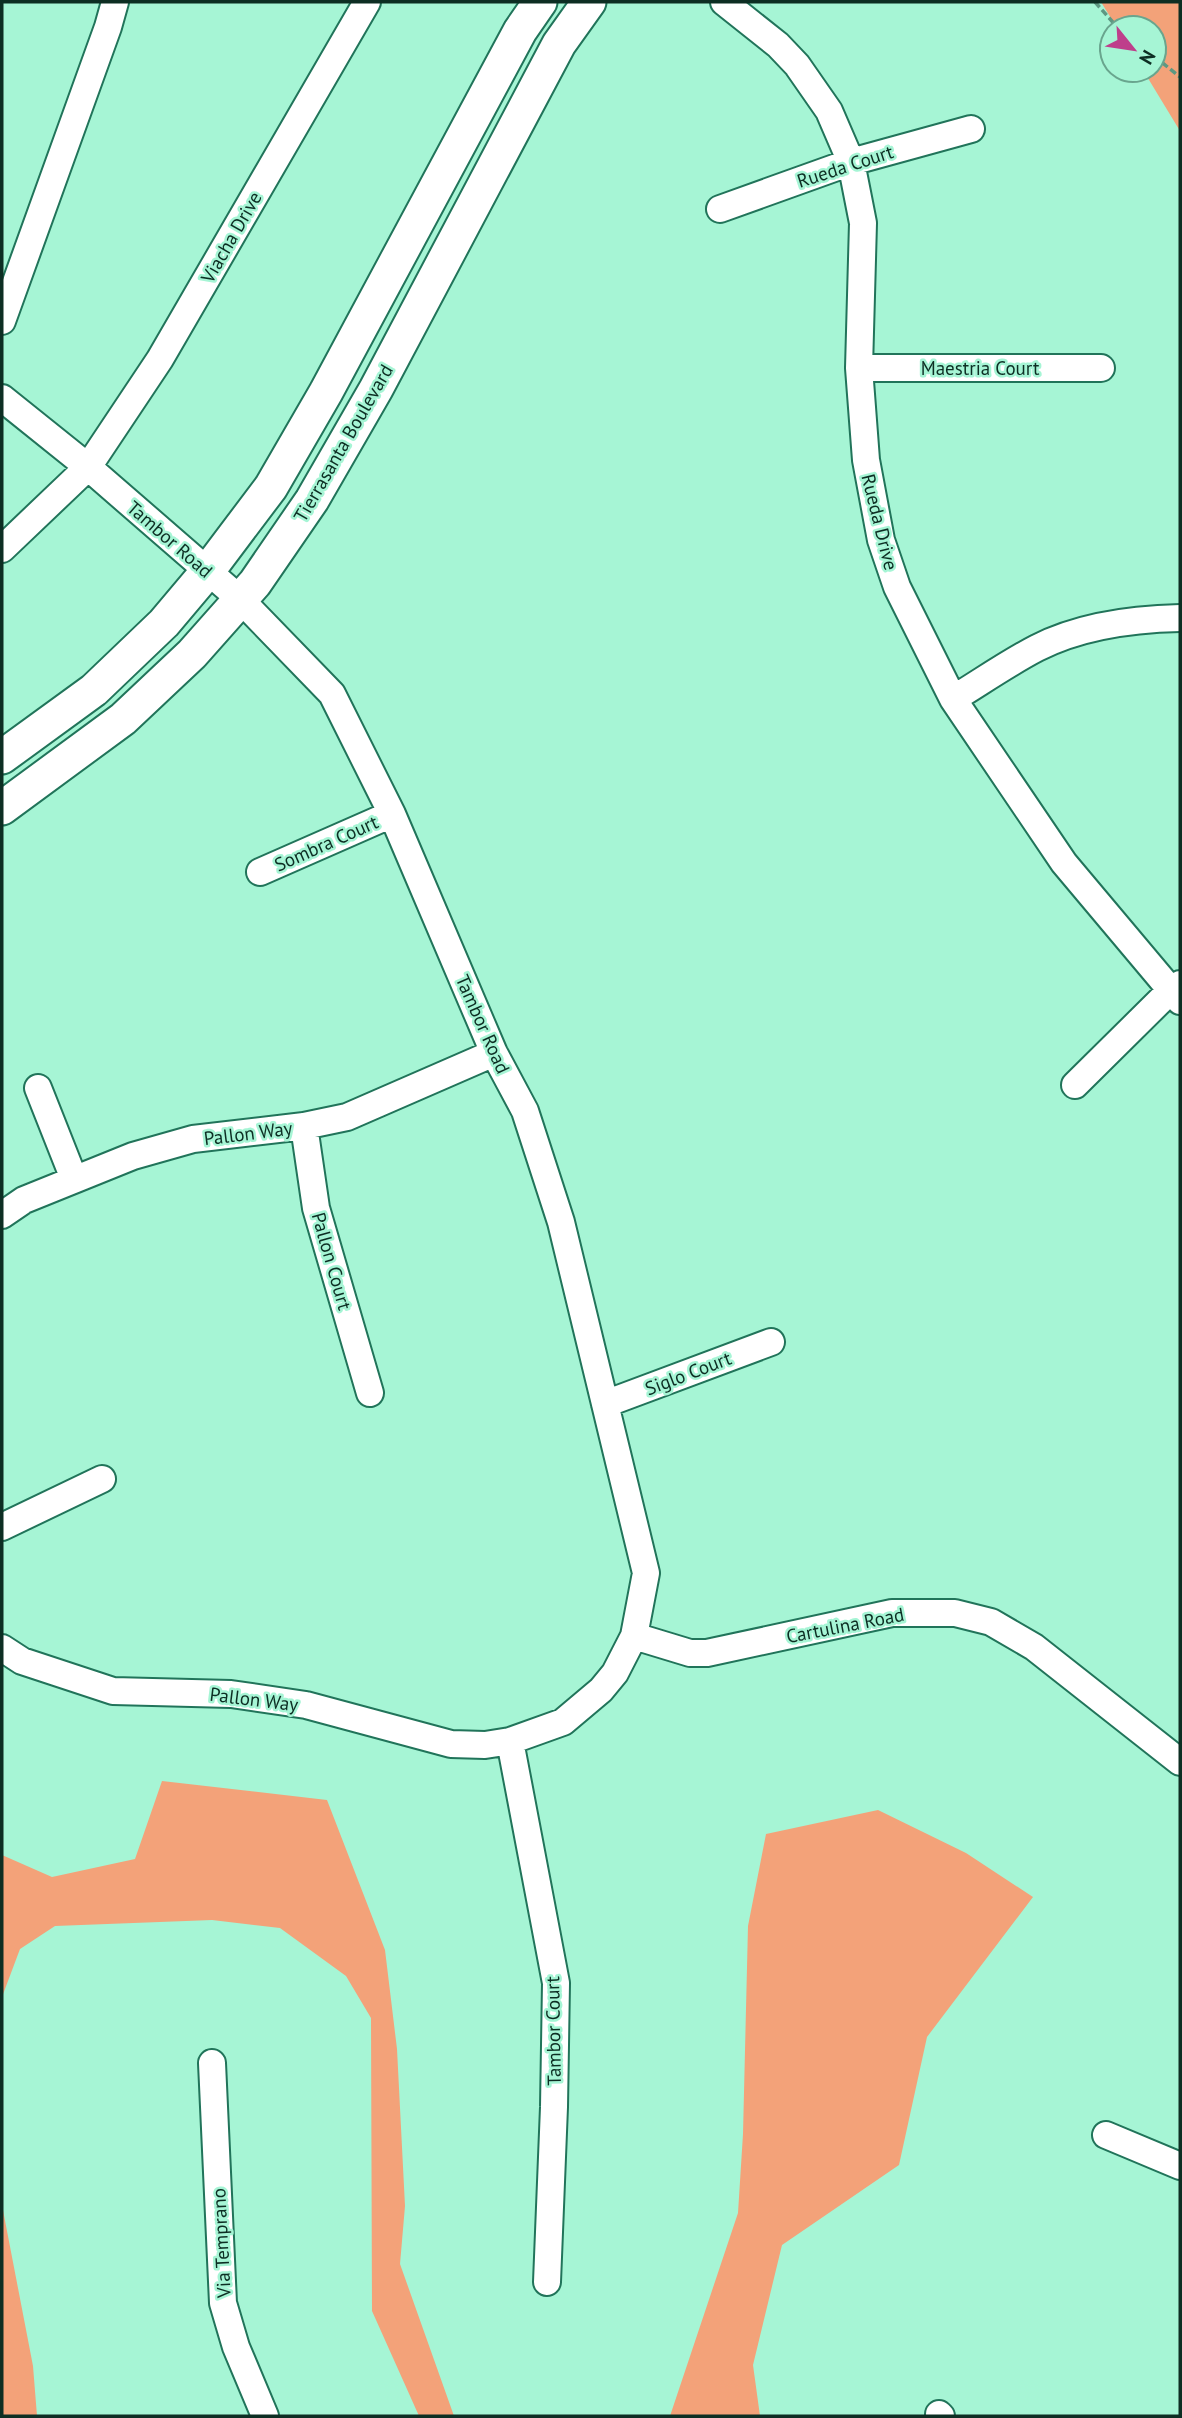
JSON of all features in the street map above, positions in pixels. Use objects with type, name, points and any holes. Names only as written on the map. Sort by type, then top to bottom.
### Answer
[{"type":"main road","name":"Tierrasanta Boulevard","points":[[2,757],[94,690],[163,623],[207,572],[271,487],[326,392],[514,43],[540,2]]},
{"type":"main road","name":"Tierrasanta Boulevard","points":[[2,808],[123,719],[191,654],[254,583],[312,500],[376,388],[559,44],[589,2]]},
{"type":"street","points":[[2,321],[115,2]]},
{"type":"street","name":"Viacha Drive","points":[[2,550],[88,467],[160,359],[367,2]]},
{"type":"street","name":"Rueda Drive","points":[[724,2],[778,45],[797,65],[829,111],[851,162],[863,223],[859,368],[866,460],[881,540],[897,587],[953,699],[1064,863],[1177,992]]},
{"type":"street","name":"Rueda Court","points":[[720,209],[851,162],[971,129]]},
{"type":"street","name":"Maestria Court","points":[[859,368],[1101,368]]},
{"type":"street","name":"Tambor Road","points":[[2,398],[88,467],[240,599],[332,694],[392,814],[494,1053],[525,1111],[561,1222],[646,1573],[634,1636],[615,1673],[601,1690],[563,1722],[510,1741]]},
{"type":"street","points":[[953,699],[1038,648],[1072,634],[1148,619],[1180,618]]},
{"type":"street","name":"Sombra Court","points":[[260,872],[392,814]]},
{"type":"street","points":[[1075,1085],[1177,992]]},
{"type":"street","name":"Pallon Way","points":[[2,1215],[24,1200],[133,1156],[193,1139],[304,1126],[347,1117],[494,1053]]},
{"type":"street","points":[[38,1088],[74,1179]]},
{"type":"street","name":"Pallon Court","points":[[304,1126],[316,1208],[370,1393]]},
{"type":"street","name":"Siglo Court","points":[[605,1404],[771,1342]]},
{"type":"street","points":[[2,1527],[102,1479]]},
{"type":"street","name":"Cartulina Road","points":[[634,1636],[690,1653],[707,1653],[891,1613],[954,1613],[990,1622],[1034,1647],[1180,1762]]},
{"type":"street","name":"Pallon Way","points":[[2,1648],[22,1661],[113,1691],[231,1694],[306,1705],[451,1744],[485,1745],[510,1741]]},
{"type":"street","name":"Tambor Court","points":[[510,1741],[556,1983],[547,2283]]},
{"type":"street","name":"Via Temprano","points":[[212,2063],[223,2303],[236,2347],[265,2416]]},
{"type":"street","points":[[1106,2135],[1180,2166]]},
{"type":"shaded area","points":[[1101,2],[1180,2],[1180,131],[1151,84],[1168,84],[1168,14],[1108,14]]},
{"type":"shaded area","points":[[162,1781],[327,1800],[385,1950],[397,2049],[405,2206],[400,2264],[454,2416],[419,2416],[372,2311],[371,2018],[346,1976],[280,1928],[212,1920],[55,1926],[20,1949],[2,1997],[2,1855],[52,1877],[135,1859]]},
{"type":"shaded area","points":[[878,1810],[966,1853],[1033,1897],[927,2037],[899,2165],[782,2245],[753,2365],[760,2416],[670,2416],[738,2213],[743,2134],[748,1926],[766,1834]]},
{"type":"shaded area","points":[[2,2205],[33,2366],[37,2416],[2,2416]]}]
